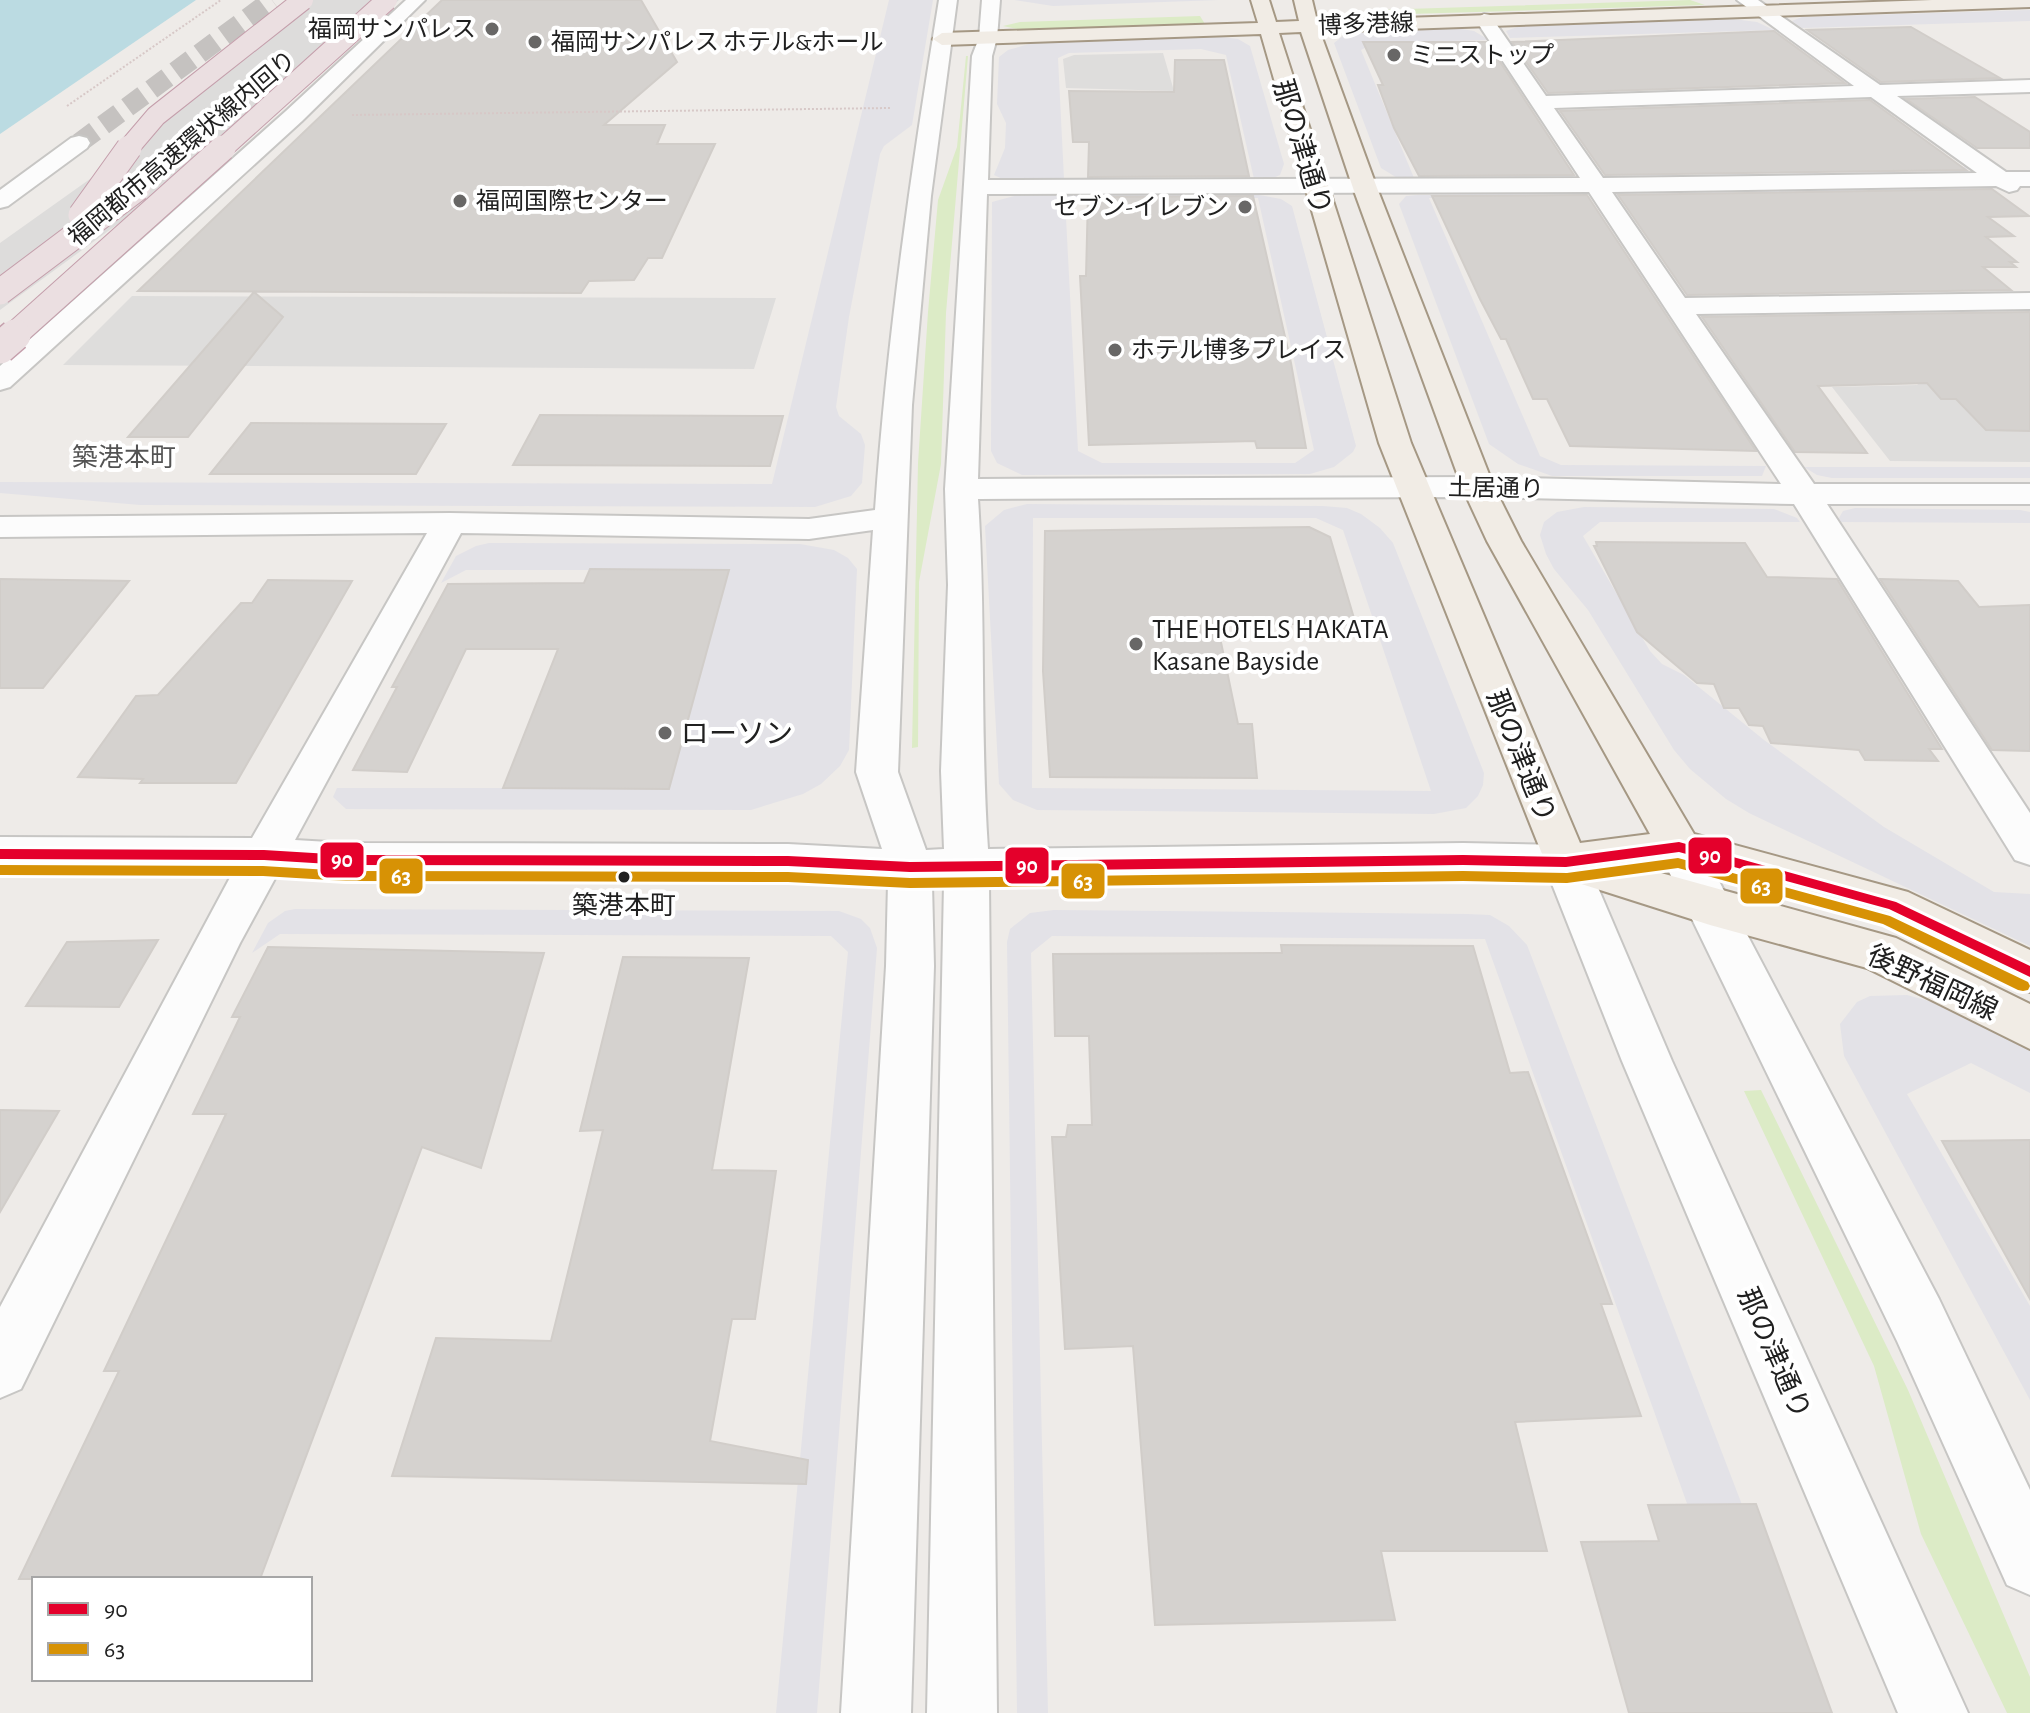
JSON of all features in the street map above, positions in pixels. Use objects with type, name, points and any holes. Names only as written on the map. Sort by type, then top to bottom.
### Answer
[{"type":"highway","points":[[0,302],[88,208],[127,150],[156,116],[303,0]]},
{"type":"highway","points":[[62,214],[329,0]]},
{"type":"highway","name":"福岡都市高速環状線内回り","points":[[256,88],[360,0]]},
{"type":"highway","points":[[0,348],[387,0]]},
{"type":"highway","name":"福岡都市高速環状線内回り","points":[[0,292],[53,255],[161,170]]},
{"type":"main road","name":"博多港線","points":[[942,39],[988,38],[1284,9],[1484,19],[1754,5],[2030,2]]},
{"type":"main road","name":"那の津通り","points":[[1284,9],[1316,188],[1395,443],[1566,862]]},
{"type":"main road","name":"那の津通り","points":[[1284,9],[1365,188],[1478,487],[1504,541],[1679,847]]},
{"type":"main road","name":"後野福岡線","points":[[1566,862],[1679,847],[1892,905],[2030,972]]},
{"type":"main road","name":"後野福岡線","points":[[1566,862],[1710,907],[1879,952],[2030,1028]]},
{"type":"street","points":[[0,381],[294,116],[416,0]]},
{"type":"street","points":[[1754,5],[2030,200]]},
{"type":"street","points":[[876,1713],[910,966],[910,867],[877,772],[889,518],[897,405],[919,196],[942,39],[974,11],[988,38],[982,56],[974,187],[961,489],[966,585],[962,771],[967,865],[964,955],[962,1713]]},
{"type":"street","points":[[1484,19],[1804,494],[2030,848]]},
{"type":"street","points":[[1540,102],[2030,86]]},
{"type":"street","points":[[0,201],[79,143]]},
{"type":"street","points":[[974,187],[1365,188],[2030,179]]},
{"type":"street","points":[[1677,306],[2030,301]]},
{"type":"street","name":"土居通り","points":[[961,489],[1478,487],[1804,494],[2030,494]]},
{"type":"street","points":[[0,527],[450,523],[809,529],[889,518]]},
{"type":"street","points":[[0,1368],[264,855],[450,523]]},
{"type":"street","name":"那の津通り","points":[[1679,847],[1918,1320],[2030,1562]]},
{"type":"street","points":[[0,854],[264,855],[346,860],[788,861],[910,867],[1448,860],[1566,862]]},
{"type":"street","name":"那の津通り","points":[[1566,862],[1647,1061],[1933,1713]]},
{"type":"path","points":[[59,111],[221,0]]},
{"type":"path","points":[[294,116],[934,108]]},
{"type":"green space","points":[[1690,0],[1705,5],[1376,15],[1374,10]]},
{"type":"green space","points":[[1200,16],[1205,24],[1021,30],[1003,26],[1020,22]]},
{"type":"green space","points":[[966,56],[946,313],[941,464],[919,582],[918,747],[912,748],[918,463],[928,312],[938,200],[957,147]]},
{"type":"green space","points":[[1761,1090],[1908,1390],[2030,1677],[2030,1713],[2007,1713],[1921,1534],[1874,1366],[1744,1091]]},
{"type":"shaded area","points":[[889,0],[933,0],[912,125],[884,146],[880,154],[849,317],[836,407],[839,416],[861,434],[865,445],[862,483],[851,496],[815,507],[140,505],[0,493],[0,482],[772,484]]},
{"type":"shaded area","points":[[1014,0],[1219,0],[1053,6]]},
{"type":"shaded area","points":[[2030,10],[2030,21],[1802,28],[1792,21],[1802,17]]},
{"type":"shaded area","points":[[1733,19],[1757,22],[1774,30],[1510,38],[1506,31],[1520,26]]},
{"type":"shaded area","points":[[1456,28],[1474,31],[1489,40],[1374,43],[1361,50],[1414,178],[1566,176],[1574,173],[1573,178],[1399,179],[1381,168],[1334,43],[1343,36],[1369,31]]},
{"type":"shaded area","points":[[1213,36],[1238,39],[1250,46],[1284,164],[1280,175],[1269,180],[1007,181],[994,175],[1005,148],[1006,123],[997,104],[999,57],[1008,50],[1036,42]],"holes":[[[1201,49],[1226,55],[1254,179],[1064,179],[1058,58],[1069,53]]]},
{"type":"shaded area","points":[[1163,53],[1174,91],[1066,88],[1063,59],[1074,55]]},
{"type":"shaded area","points":[[1965,166],[1969,172],[1613,178],[1601,172],[1614,176],[1961,171]]},
{"type":"shaded area","points":[[1983,187],[2002,193],[1986,189],[1623,194],[1618,199],[1616,194]]},
{"type":"shaded area","points":[[1575,192],[1591,199],[1575,195],[1429,198],[1540,456],[1561,465],[1766,466],[1762,476],[1552,476],[1518,464],[1489,444],[1399,204],[1406,196],[1417,195]]},
{"type":"shaded area","points":[[1018,195],[1259,195],[1281,199],[1292,206],[1356,446],[1353,452],[1334,467],[1310,474],[1022,475],[997,463],[991,451],[992,202]],"holes":[[[1065,198],[1258,198],[1314,450],[1295,463],[1102,463],[1078,451]]]},
{"type":"shaded area","points":[[132,296],[776,298],[754,369],[63,365]]},
{"type":"shaded area","points":[[1855,316],[2030,429],[2030,462],[1890,461],[1832,387],[1918,385]]},
{"type":"shaded area","points":[[1804,467],[2030,467],[2030,478],[1832,478],[1817,475]]},
{"type":"shaded area","points":[[1027,504],[1323,506],[1347,508],[1361,514],[1393,543],[1484,773],[1478,796],[1466,808],[1434,814],[1037,810],[1013,800],[999,784],[985,526],[1004,510]],"holes":[[[1033,518],[1316,518],[1343,530],[1431,791],[1032,788]]]},
{"type":"shaded area","points":[[1584,507],[1774,509],[1797,518],[1800,522],[1600,522],[1583,536],[1650,651],[1662,664],[1684,675],[1764,740],[1884,827],[1994,892],[2030,894],[2030,946],[1749,813],[1726,799],[1690,769],[1674,750],[1588,610],[1554,569],[1546,554],[1540,535],[1544,522],[1557,512]]},
{"type":"shaded area","points":[[1855,508],[2020,510],[2030,512],[2030,523],[1841,522],[1839,518],[1843,511]]},
{"type":"shaded area","points":[[489,543],[800,544],[834,550],[848,558],[857,569],[849,750],[840,766],[821,784],[803,794],[751,810],[346,809],[333,797],[337,788],[669,788],[728,570],[466,570],[441,583],[456,556]]},
{"type":"shaded area","points":[[1054,910],[1467,914],[1490,915],[1509,926],[1527,945],[1822,1713],[1762,1713],[1485,939],[1052,936],[1031,953],[1048,1713],[1017,1713],[1007,942],[1010,929],[1030,913]]},
{"type":"shaded area","points":[[285,911],[839,911],[861,919],[870,928],[877,948],[817,1713],[776,1713],[848,952],[831,936],[280,934],[252,953],[268,923]]},
{"type":"shaded area","points":[[1907,995],[1929,1001],[2030,1050],[2030,1093],[1971,1063],[1907,1094],[2030,1306],[2030,1400],[1844,1056],[1840,1024],[1857,1002],[1870,996]]},
{"type":"water","points":[[0,0],[196,0],[0,134]]},
{"type":"pier","points":[[293,0],[399,0],[211,171],[141,207],[0,310],[0,243],[97,174],[111,151],[144,117]]},
{"type":"building","name":"福岡国際センター","points":[[442,0],[641,0],[677,62],[604,125],[665,125],[657,144],[715,144],[662,258],[648,258],[634,280],[589,281],[581,293],[138,291]]},
{"type":"building","points":[[1911,27],[2000,78],[1881,82],[1807,30]]},
{"type":"building","points":[[1774,31],[1845,83],[1548,93],[1512,42]]},
{"type":"building","points":[[1363,42],[1487,42],[1574,175],[1419,176],[1394,128],[1378,85],[1383,85]]},
{"type":"building","points":[[1175,60],[1224,60],[1249,176],[1088,177],[1089,142],[1073,142],[1069,91],[1174,92]]},
{"type":"building","points":[[1975,97],[2030,132],[2030,148],[1977,148],[1906,99]]},
{"type":"building","points":[[1870,100],[1966,170],[1605,175],[1560,111]]},
{"type":"building","points":[[1992,189],[2029,216],[1988,217],[2014,236],[1986,237],[2017,262],[2010,262],[2016,267],[1983,267],[2011,290],[1687,295],[1618,195]]},
{"type":"building","points":[[1587,195],[1756,451],[1570,446],[1547,399],[1533,399],[1506,339],[1501,339],[1480,299],[1432,196]]},
{"type":"building","points":[[1253,196],[1291,363],[1306,448],[1257,448],[1255,441],[1089,445],[1080,276],[1086,276],[1088,197]]},
{"type":"building","points":[[254,292],[283,317],[188,437],[128,437]]},
{"type":"building","points":[[2030,312],[2030,431],[1986,430],[1956,399],[1941,399],[1927,383],[1818,386],[1867,453],[1795,452],[1702,317]]},
{"type":"building","points":[[540,415],[783,416],[770,466],[513,465]]},
{"type":"building","points":[[251,423],[446,424],[416,474],[210,474]]},
{"type":"building","points":[[1309,527],[1330,537],[1356,625],[1217,623],[1238,724],[1252,724],[1257,778],[1050,777],[1043,671],[1045,531]]},
{"type":"building","points":[[1596,542],[1745,543],[1767,577],[1837,579],[1942,749],[1929,749],[1938,761],[1865,760],[1859,750],[1771,743],[1763,726],[1749,725],[1739,708],[1724,708],[1714,684],[1697,683],[1637,632],[1594,546],[1597,546]]},
{"type":"building","points":[[590,569],[729,570],[669,789],[503,788],[558,649],[466,649],[407,772],[353,770],[397,687],[392,687],[448,584],[584,583]]},
{"type":"building","points":[[0,579],[129,581],[43,688],[0,688]]},
{"type":"building","points":[[1880,579],[1958,581],[1979,607],[2030,605],[2030,751],[1992,750]]},
{"type":"building","points":[[268,580],[352,581],[236,783],[140,783],[143,779],[78,777],[136,696],[158,695],[241,603],[252,603]]},
{"type":"building","points":[[158,940],[119,1007],[26,1006],[67,942]]},
{"type":"building","points":[[1281,945],[1473,946],[1510,1073],[1528,1072],[1612,1304],[1601,1304],[1641,1416],[1515,1422],[1547,1551],[1381,1551],[1395,1620],[1155,1625],[1133,1346],[1065,1349],[1052,1137],[1066,1137],[1068,1125],[1092,1125],[1089,1036],[1055,1036],[1053,954],[1282,953]]},
{"type":"building","points":[[268,947],[544,953],[481,1168],[422,1147],[261,1577],[19,1579],[119,1371],[104,1371],[226,1114],[193,1114],[240,1017],[232,1017]]},
{"type":"building","points":[[623,957],[749,958],[712,1170],[776,1171],[755,1319],[732,1319],[710,1441],[808,1460],[806,1484],[392,1476],[436,1338],[551,1341],[603,1130],[580,1131]]},
{"type":"building","points":[[0,1110],[59,1111],[0,1212]]},
{"type":"building","points":[[2030,1140],[2030,1299],[1942,1141]]},
{"type":"building","points":[[1756,1504],[1832,1713],[1629,1713],[1581,1542],[1659,1541],[1648,1505]]},
{"type":"tunnel","points":[[79,143],[272,0]]},
{"type":"transit line","name":"90","points":[[0,854],[264,855],[346,860],[788,861],[910,867],[1463,860],[1566,862],[1679,847],[1892,905],[2030,972]]},
{"type":"transit line","name":"63","points":[[0,870],[263,871],[346,876],[788,877],[910,883],[1463,876],[1567,878],[1678,863],[1886,920],[2023,986]]},
{"type":"place","name":"福岡サンパレス","points":[[492,29]]},
{"type":"place","name":"福岡サンパレス ホテル&ホール","points":[[535,42]]},
{"type":"place","name":"ミニストップ","points":[[1394,55]]},
{"type":"place","name":"福岡国際センター","points":[[460,201]]},
{"type":"place","name":"セブン-イレブン","points":[[1245,207]]},
{"type":"place","name":"ホテル博多プレイス","points":[[1115,350]]},
{"type":"place","name":"THE HOTELS HAKATA Kasane Bayside","points":[[1136,644]]},
{"type":"place","name":"ローソン","points":[[665,733]]},
{"type":"place","name":"築港本町","points":[[624,877]]},
{"type":"district","name":"築港本町","points":[[124,457]]}]
